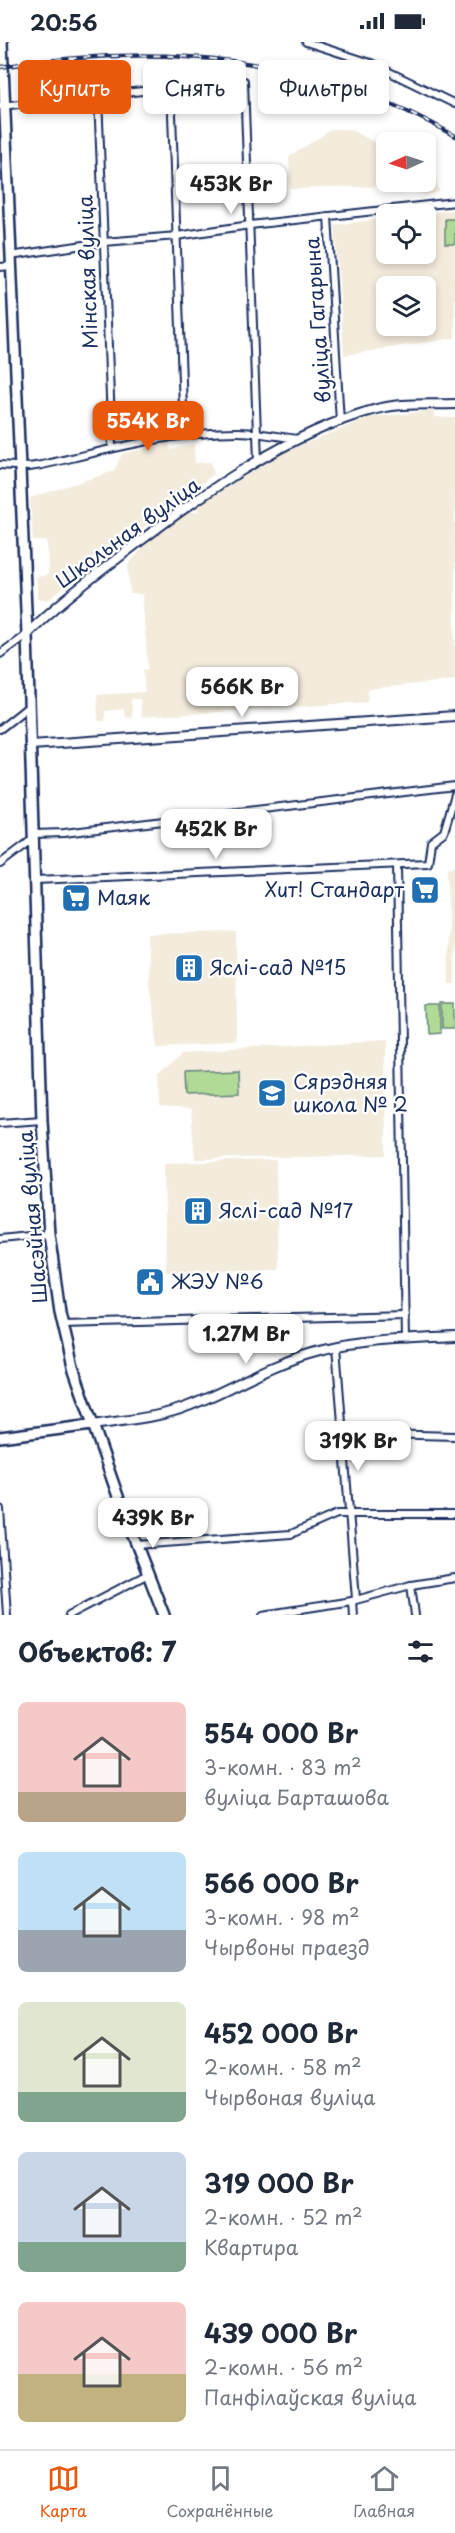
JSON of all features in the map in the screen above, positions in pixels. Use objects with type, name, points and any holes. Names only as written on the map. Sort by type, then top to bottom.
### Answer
[{"type":"main road","name":"Шасэйная вуліца","points":[[2,42],[3,193],[10,261],[27,634],[42,1120],[50,1234],[62,1324],[73,1367],[136,1545],[164,1615]]},
{"type":"main road","points":[[0,1437],[92,1425]]},
{"type":"street","points":[[306,42],[371,63],[455,104]]},
{"type":"street","points":[[2,106],[18,104]]},
{"type":"street","name":"Мінская вуліца","points":[[99,114],[112,447]]},
{"type":"street","points":[[172,114],[184,435]]},
{"type":"street","points":[[245,114],[258,461]]},
{"type":"street","points":[[0,267],[10,261],[104,242],[177,236],[250,225],[455,202]]},
{"type":"street","name":"вуліца Гагарына","points":[[328,216],[340,422]]},
{"type":"street","name":"Школьная вуліца","points":[[0,654],[27,634],[74,591],[147,535],[258,461],[299,440],[373,410],[393,405],[455,404]]},
{"type":"street","points":[[0,465],[29,467],[42,465],[112,447],[184,435],[240,432],[299,440]]},
{"type":"street","points":[[0,729],[29,706]]},
{"type":"street","points":[[31,745],[455,716]]},
{"type":"street","points":[[0,864],[33,836],[455,786]]},
{"type":"street","points":[[35,880],[428,863],[431,842],[444,832],[455,794]]},
{"type":"street","points":[[397,864],[405,1340]]},
{"type":"street","points":[[0,1123],[42,1120]]},
{"type":"street","points":[[0,1239],[50,1234]]},
{"type":"street","points":[[62,1324],[405,1315]]},
{"type":"street","points":[[92,1425],[150,1416],[190,1406],[268,1369],[310,1353],[336,1347],[455,1337]]},
{"type":"street","points":[[336,1347],[344,1433],[353,1615]]},
{"type":"street","points":[[344,1433],[455,1436]]},
{"type":"street","points":[[0,1509],[7,1615]]},
{"type":"street","points":[[136,1545],[291,1534],[337,1514],[455,1514]]},
{"type":"street","points":[[69,1615],[148,1574]]},
{"type":"street","points":[[263,1615],[354,1600],[411,1585],[455,1578]]},
{"type":"street","points":[[411,1585],[416,1615]]},
{"type":"shaded area","points":[[332,129],[349,129],[376,143],[376,186],[290,189],[289,157]]},
{"type":"shaded area","points":[[436,176],[439,192],[427,195],[414,192],[436,192]]},
{"type":"shaded area","points":[[455,210],[455,338],[344,355],[335,225],[376,219],[376,264],[436,264],[436,212]]},
{"type":"shaded area","points":[[434,411],[434,417],[455,418],[455,680],[368,689],[367,702],[141,717],[140,699],[131,699],[132,717],[125,718],[124,709],[105,711],[105,721],[98,721],[97,695],[145,692],[143,670],[148,669],[142,594],[130,594],[128,565],[153,536],[190,512],[198,512],[197,505],[287,451],[371,417]]},
{"type":"shaded area","points":[[168,443],[171,450],[194,444],[195,463],[211,462],[214,474],[48,600],[38,598],[36,577],[48,575],[47,541],[33,541],[30,498],[114,471],[122,454]]},
{"type":"shaded area","points":[[455,867],[455,984],[449,984],[447,868]]},
{"type":"shaded area","points":[[236,932],[237,1043],[158,1046],[149,983],[147,934]]},
{"type":"shaded area","name":"Сярэдняя школа № 2","points":[[385,1041],[386,1155],[195,1159],[191,1110],[160,1108],[159,1077],[183,1053]]},
{"type":"shaded area","points":[[276,1160],[278,1269],[166,1272],[164,1163]]},
{"type":"green space","points":[[445,219],[455,219],[455,244],[445,244]]},
{"type":"green space","points":[[442,1004],[455,1004],[455,1029],[442,1029]]},
{"type":"green space","points":[[426,1006],[440,1006],[440,1034],[427,1035]]},
{"type":"green space","points":[[238,1070],[239,1093],[184,1095],[183,1072]]},
{"type":"railway","points":[[0,67],[60,59],[119,56],[177,56],[234,61],[291,72],[346,87],[401,108],[455,136]]},
{"type":"place","name":"Хит! Стандарт","points":[[425,890]]},
{"type":"place","name":"Маяк","points":[[76,898]]},
{"type":"place","name":"Яслі-сад №15","points":[[189,968]]},
{"type":"place","name":"Сярэдняя школа № 2","points":[[272,1093]]},
{"type":"place","name":"Яслі-сад №17","points":[[198,1211]]},
{"type":"place","name":"ЖЭУ №6","points":[[150,1282]]}]
